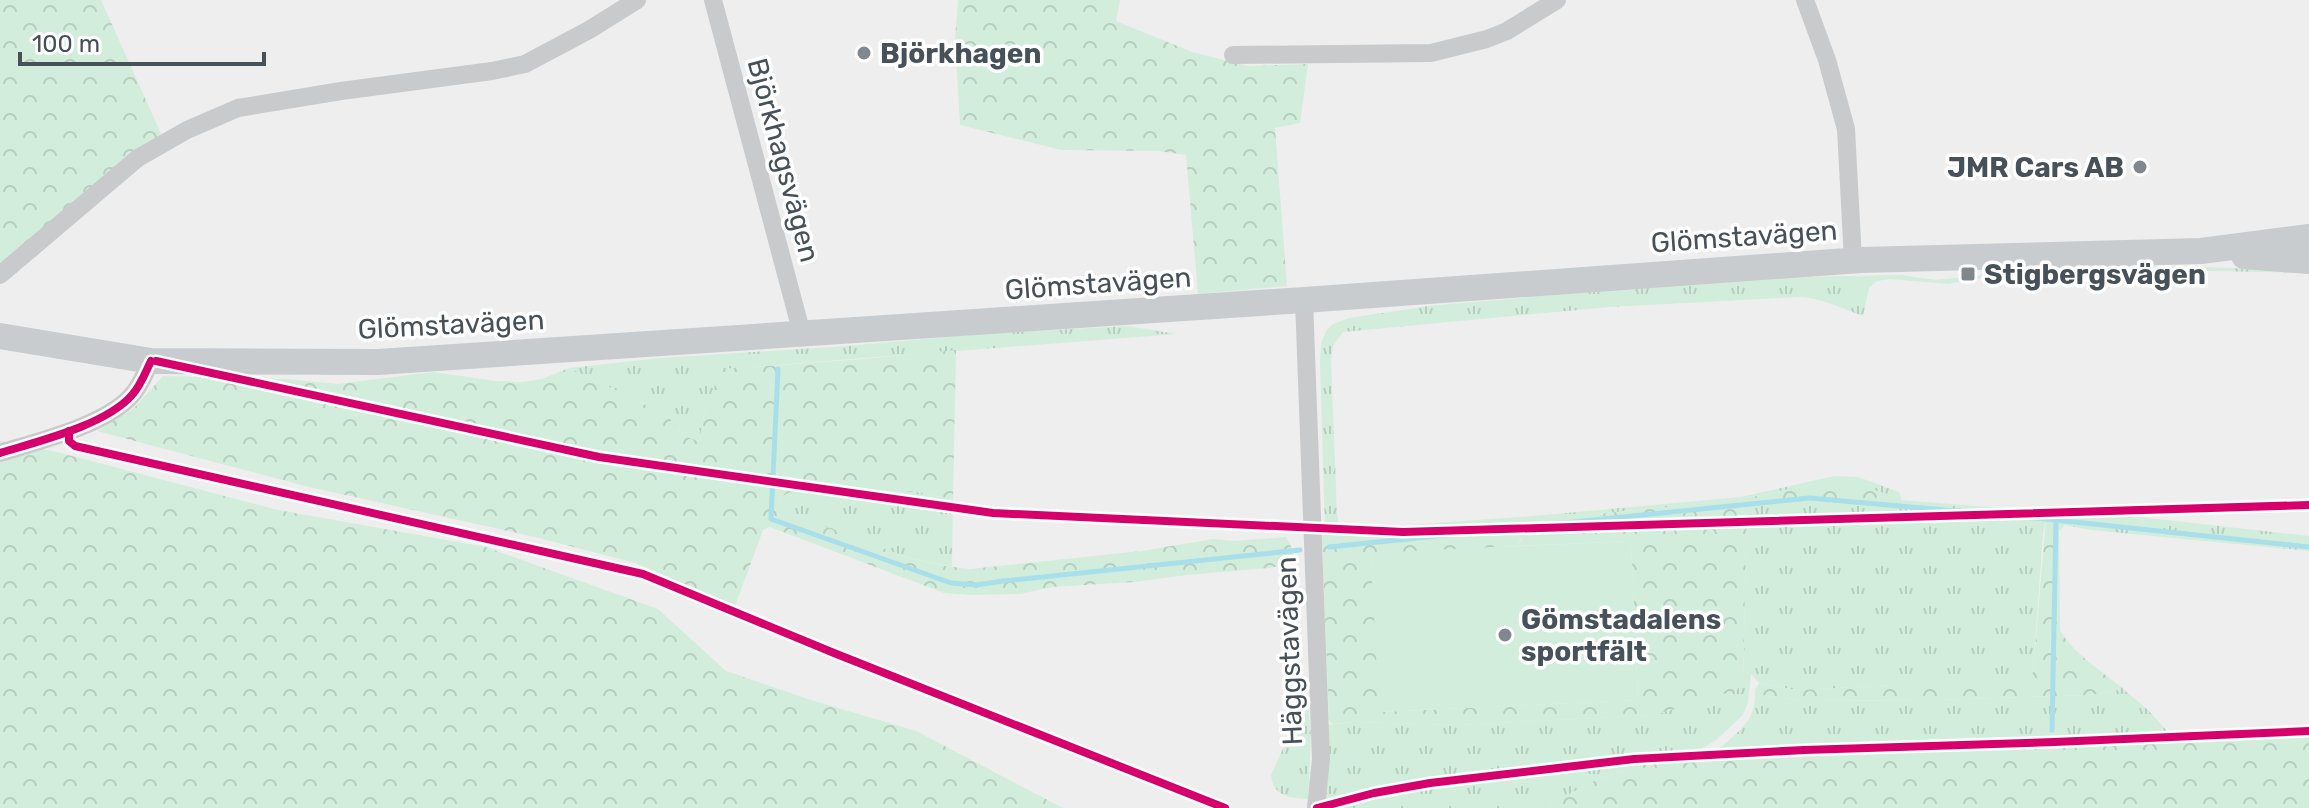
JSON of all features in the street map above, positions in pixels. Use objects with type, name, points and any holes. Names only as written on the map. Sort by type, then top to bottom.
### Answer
[{"type":"main road","name":"Glömstavägen","points":[[0,336],[151,361],[378,362],[1853,260],[2201,251],[2309,237]]},
{"type":"main road","name":"Glömstavägen","points":[[2201,251],[2309,261]]},
{"type":"street","points":[[0,275],[138,158],[217,116],[238,108],[291,99],[525,64],[600,24],[637,0]]},
{"type":"street","name":"Björkhagsvägen","points":[[713,0],[802,334]]},
{"type":"street","points":[[1233,55],[1431,53],[1507,31],[1557,0]]},
{"type":"street","points":[[1805,0],[1846,129],[1853,260]]},
{"type":"street","name":"Häggstavägen","points":[[1304,300],[1321,748],[1316,808]]},
{"type":"street","points":[[0,453],[69,431],[120,407],[140,385],[151,361]]},
{"type":"green space","points":[[0,0],[101,0],[167,147],[142,163],[0,283]]},
{"type":"green space","points":[[958,0],[1120,0],[1116,21],[1192,52],[1248,66],[1308,64],[1300,123],[1275,128],[1287,286],[1198,294],[1186,155],[1158,151],[1061,150],[960,125],[955,39]]},
{"type":"green space","points":[[2108,264],[2309,273],[2058,268],[2043,270],[2033,277],[1976,279],[1948,284],[1890,279],[1877,281],[1869,288],[1863,316],[1824,301],[1799,297],[1610,307],[1343,332],[1333,346],[1331,361],[1340,530],[1741,497],[1834,476],[1858,477],[1899,492],[1901,498],[1817,483],[1752,497],[1586,515],[1577,530],[1586,543],[1517,546],[1523,538],[1382,532],[1346,533],[1322,539],[1321,531],[1325,530],[1321,344],[1326,331],[1333,324],[1349,318],[1429,306],[1632,288],[1796,277],[1901,275],[1935,280],[2029,273],[2043,266]]},
{"type":"green space","points":[[1127,326],[1177,334],[724,369],[705,406],[700,442],[684,436],[669,418],[654,409],[569,368],[661,358]]},
{"type":"green space","points":[[956,350],[953,499],[916,492],[796,489],[781,497],[777,508],[909,558],[970,569],[1141,551],[1213,539],[1234,541],[1286,537],[1294,552],[1290,564],[1134,582],[1052,587],[1020,594],[971,595],[944,593],[770,527],[763,530],[735,606],[636,563],[305,486],[97,431],[133,409],[163,376],[286,379],[337,384],[433,372],[522,382],[542,379],[569,368],[654,409],[669,418],[684,436],[700,442],[705,406],[723,369]]},
{"type":"green space","points":[[0,441],[57,452],[278,510],[486,547],[658,609],[726,671],[916,731],[1063,808],[0,808]]},
{"type":"green space","points":[[1847,482],[1901,498],[1904,507],[1809,498],[1747,503],[1743,682],[1737,690],[1655,715],[1458,725],[1332,724],[1329,720],[1322,539],[1346,533],[1523,522],[1525,533],[1517,546],[1371,554],[1380,712],[1638,700],[1631,541],[1586,543],[1577,530],[1586,515],[1689,505],[1752,497],[1817,483]]},
{"type":"green space","points":[[795,489],[916,492],[953,499],[952,567],[910,558],[777,508],[781,497]]},
{"type":"green space","points":[[1809,498],[1904,507],[1902,500],[2048,512],[2069,509],[2309,536],[2309,551],[2065,525],[2059,531],[2059,520],[2046,519],[2033,672],[2030,683],[2026,685],[1894,685],[1797,690],[1759,683],[1751,674],[1748,702],[1743,715],[1716,740],[1697,751],[1586,759],[1461,775],[1325,798],[1328,725],[1355,722],[1458,725],[1654,715],[1736,690],[1743,682],[1747,503]]},
{"type":"green space","points":[[2046,519],[2059,520],[2060,630],[2080,654],[2121,687],[2114,692],[1935,700],[1802,701],[1759,694],[1755,690],[1759,683],[1797,690],[2030,683]]},
{"type":"green space","name":"Gömstadalens sportfält","points":[[1631,541],[1638,700],[1379,712],[1371,553]]},
{"type":"green space","points":[[2121,687],[2168,732],[1717,751],[1749,718],[1755,690],[1759,694],[1802,701],[1935,700],[2088,695],[2114,692]]},
{"type":"green space","points":[[1307,696],[1311,735],[1308,799],[1288,797],[1279,792],[1271,775]]},
{"type":"green space","points":[[2309,734],[2309,808],[1543,808],[1596,780],[1631,769],[1631,764],[1709,758]]},
{"type":"green space","points":[[1631,764],[1631,769],[1596,780],[1543,808],[1330,808],[1479,780]]},
{"type":"waterway","points":[[778,369],[771,519],[951,583],[976,585],[1300,550]]},
{"type":"waterway","points":[[1329,547],[1809,498],[2309,547]]},
{"type":"waterway","points":[[2052,730],[2056,520]]},
{"type":"cycle path","points":[[0,453],[71,431],[106,415],[132,395],[151,361]]},
{"type":"cycle path","points":[[156,361],[599,457],[993,513],[1403,532],[2309,505]]},
{"type":"cycle path","points":[[69,431],[69,441],[75,446],[643,574],[1225,808]]},
{"type":"cycle path","points":[[1317,808],[1430,783],[1634,759],[2309,731]]},
{"type":"place","name":"Björkhagen","points":[[864,53]]},
{"type":"place","name":"JMR Cars AB","points":[[2140,167]]},
{"type":"place","name":"Stigbergsvägen","points":[[1968,274]]},
{"type":"place","name":"Gömstadalens sportfält","points":[[1505,635]]}]
